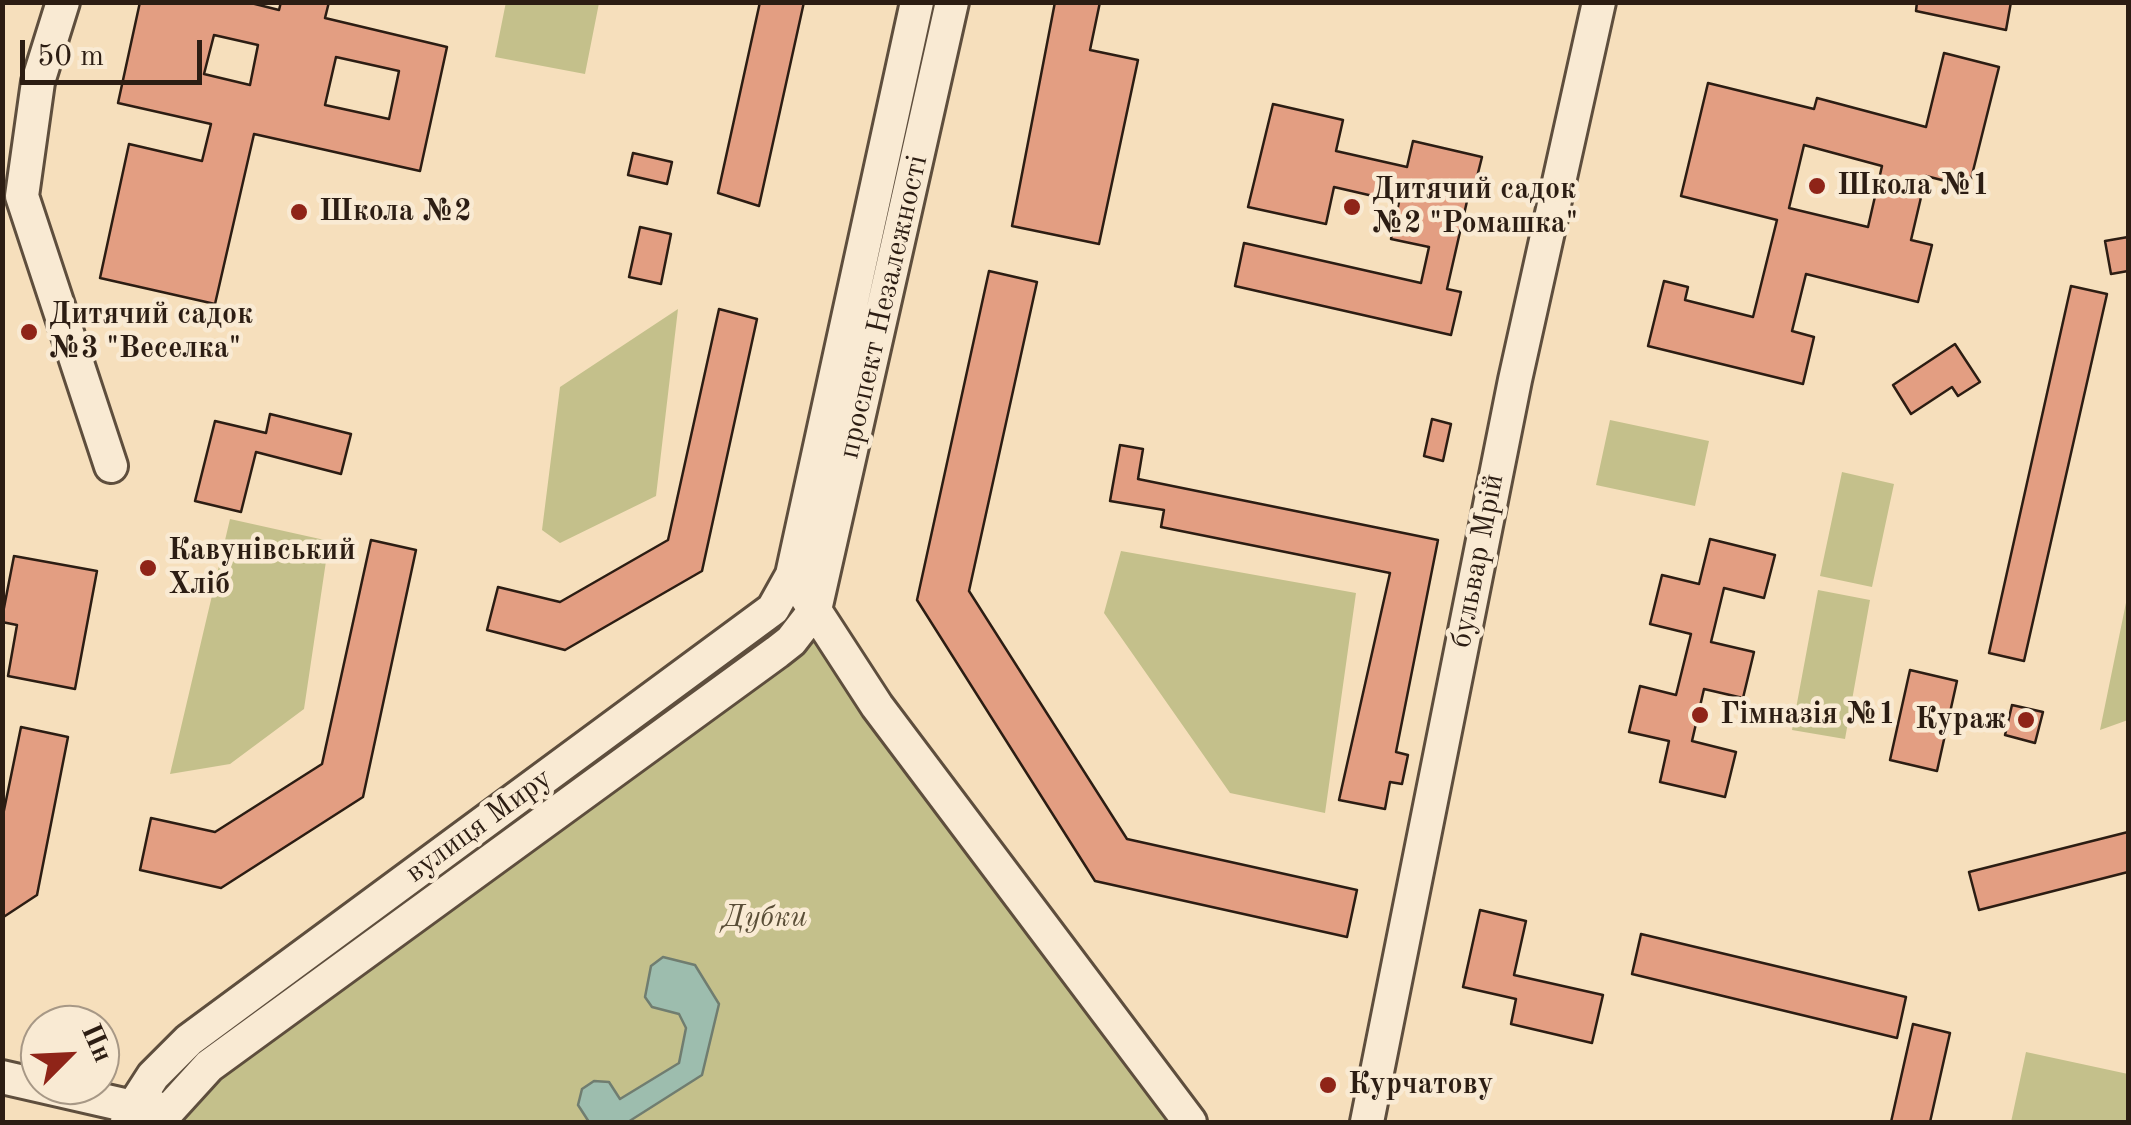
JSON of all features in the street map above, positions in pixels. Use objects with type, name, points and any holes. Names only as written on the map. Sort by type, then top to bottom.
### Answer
[{"type":"street","points":[[62,2],[38,82],[22,196],[111,466]]},
{"type":"street","name":"проспект Незалежності","points":[[792,575],[917,2]]},
{"type":"street","name":"проспект Незалежності","points":[[814,610],[952,2]]},
{"type":"street","name":"бульвар Мрій","points":[[1368,1122],[1515,380],[1599,2]]},
{"type":"street","points":[[792,575],[877,706],[1190,1122]]},
{"type":"street","name":"вулиця Миру","points":[[147,1114],[152,1076],[190,1040],[764,617],[773,610],[792,575]]},
{"type":"street","name":"вулиця Миру","points":[[147,1114],[777,652],[790,642],[814,610]]},
{"type":"street","points":[[2,1077],[147,1114]]},
{"type":"green space","points":[[506,2],[599,3],[585,74],[495,57]]},
{"type":"green space","points":[[678,309],[656,496],[560,543],[542,530],[560,387]]},
{"type":"green space","points":[[1610,420],[1709,441],[1695,506],[1596,485]]},
{"type":"green space","points":[[1842,472],[1894,484],[1872,587],[1820,576]]},
{"type":"green space","points":[[230,519],[329,541],[304,709],[230,764],[170,774]]},
{"type":"green space","points":[[1121,551],[1356,593],[1325,813],[1230,793],[1104,613]]},
{"type":"green space","points":[[1818,590],[1870,600],[1845,739],[1792,730]]},
{"type":"green space","points":[[2128,593],[2128,720],[2100,730]]},
{"type":"green space","points":[[782,618],[789,628],[215,1050],[208,1041]]},
{"type":"green space","name":"Дубки","points":[[810,632],[1171,1122],[176,1122],[197,1092]]},
{"type":"green space","points":[[2026,1052],[2128,1074],[2128,1122],[2011,1122]]},
{"type":"shaded area","points":[[663,957],[695,965],[719,1004],[702,1075],[628,1122],[589,1122],[578,1105],[582,1089],[594,1081],[609,1082],[620,1099],[679,1063],[686,1028],[679,1014],[652,1007],[645,997],[651,966]]},
{"type":"building","points":[[140,2],[247,2],[279,10],[281,2],[329,2],[325,18],[447,47],[420,171],[254,134],[215,304],[100,278],[129,144],[202,161],[211,124],[118,103]],"holes":[[[214,35],[258,45],[250,85],[204,74]],[[336,57],[399,71],[389,119],[325,105]]]},
{"type":"building","points":[[760,2],[804,2],[759,206],[718,193]]},
{"type":"building","points":[[1055,2],[1100,2],[1090,50],[1138,60],[1099,244],[1012,226]]},
{"type":"building","points":[[1917,2],[2011,2],[2006,30],[1916,11]]},
{"type":"building","points":[[1944,53],[1999,67],[1969,187],[1926,176],[1911,240],[1932,245],[1918,302],[1806,274],[1792,331],[1814,337],[1803,384],[1648,346],[1664,281],[1688,287],[1685,300],[1753,317],[1777,220],[1681,196],[1708,83],[1814,109],[1817,98],[1926,127]],"holes":[[[1804,145],[1882,166],[1868,227],[1789,208]]]},
{"type":"building","points":[[1273,104],[1343,120],[1336,151],[1407,167],[1413,141],[1482,157],[1474,189],[1470,188],[1447,289],[1461,292],[1451,335],[1235,286],[1244,243],[1421,283],[1429,247],[1391,239],[1399,202],[1334,187],[1326,224],[1248,207]]},
{"type":"building","points":[[633,153],[672,162],[667,184],[628,175]]},
{"type":"building","points":[[640,227],[671,234],[661,284],[629,277]]},
{"type":"building","points":[[2128,237],[2128,271],[2111,274],[2105,241]]},
{"type":"building","points":[[989,271],[1037,282],[969,591],[1127,839],[1357,890],[1347,937],[1095,881],[917,600]]},
{"type":"building","points":[[2071,286],[2107,294],[2024,661],[1989,653]]},
{"type":"building","points":[[719,309],[757,319],[702,571],[565,650],[487,630],[498,587],[560,602],[668,540]]},
{"type":"building","points":[[1955,344],[1980,382],[1958,396],[1952,387],[1911,414],[1893,385]]},
{"type":"building","points":[[270,414],[351,434],[341,474],[256,452],[241,512],[195,501],[215,421],[266,433]]},
{"type":"building","points":[[1432,419],[1451,424],[1443,461],[1424,456]]},
{"type":"building","points":[[1120,445],[1143,449],[1138,479],[1438,540],[1396,752],[1408,755],[1402,784],[1390,782],[1385,809],[1339,800],[1390,573],[1161,527],[1164,510],[1110,501]]},
{"type":"building","points":[[1710,539],[1775,555],[1764,598],[1724,588],[1711,642],[1754,652],[1743,698],[1704,689],[1692,741],[1736,752],[1725,797],[1660,782],[1669,741],[1629,732],[1640,686],[1676,695],[1691,634],[1650,624],[1662,575],[1699,584]]},
{"type":"building","points":[[371,540],[416,550],[363,797],[221,888],[140,870],[151,818],[215,832],[322,764]]},
{"type":"building","points":[[14,556],[97,571],[75,689],[8,676],[17,625],[2,622],[2,618]]},
{"type":"building","points":[[1910,670],[1957,681],[1937,771],[1890,760]]},
{"type":"building","points":[[2012,705],[2043,712],[2035,743],[2005,735]]},
{"type":"building","points":[[21,727],[68,737],[37,895],[2,918],[2,820]]},
{"type":"building","points":[[2128,832],[2128,872],[1979,910],[1969,872]]},
{"type":"building","points":[[1480,910],[1526,921],[1514,975],[1603,995],[1592,1043],[1511,1024],[1516,999],[1463,987]]},
{"type":"building","points":[[1641,934],[1906,997],[1897,1038],[1632,974]]},
{"type":"building","points":[[1913,1024],[1950,1033],[1930,1122],[1891,1122]]},
{"type":"place","name":"Школа №1","points":[[1817,186]]},
{"type":"place","name":"Дитячий садок №2 \"Ромашка\"","points":[[1352,207]]},
{"type":"place","name":"Школа №2","points":[[299,212]]},
{"type":"place","name":"Дитячий садок №3 \"Веселка\"","points":[[29,332]]},
{"type":"place","name":"Кавунівський Хліб","points":[[148,568]]},
{"type":"place","name":"Гімназія №1","points":[[1700,715]]},
{"type":"place","name":"Кураж","points":[[2026,720]]},
{"type":"place","name":"Курчатову","points":[[1328,1085]]}]
